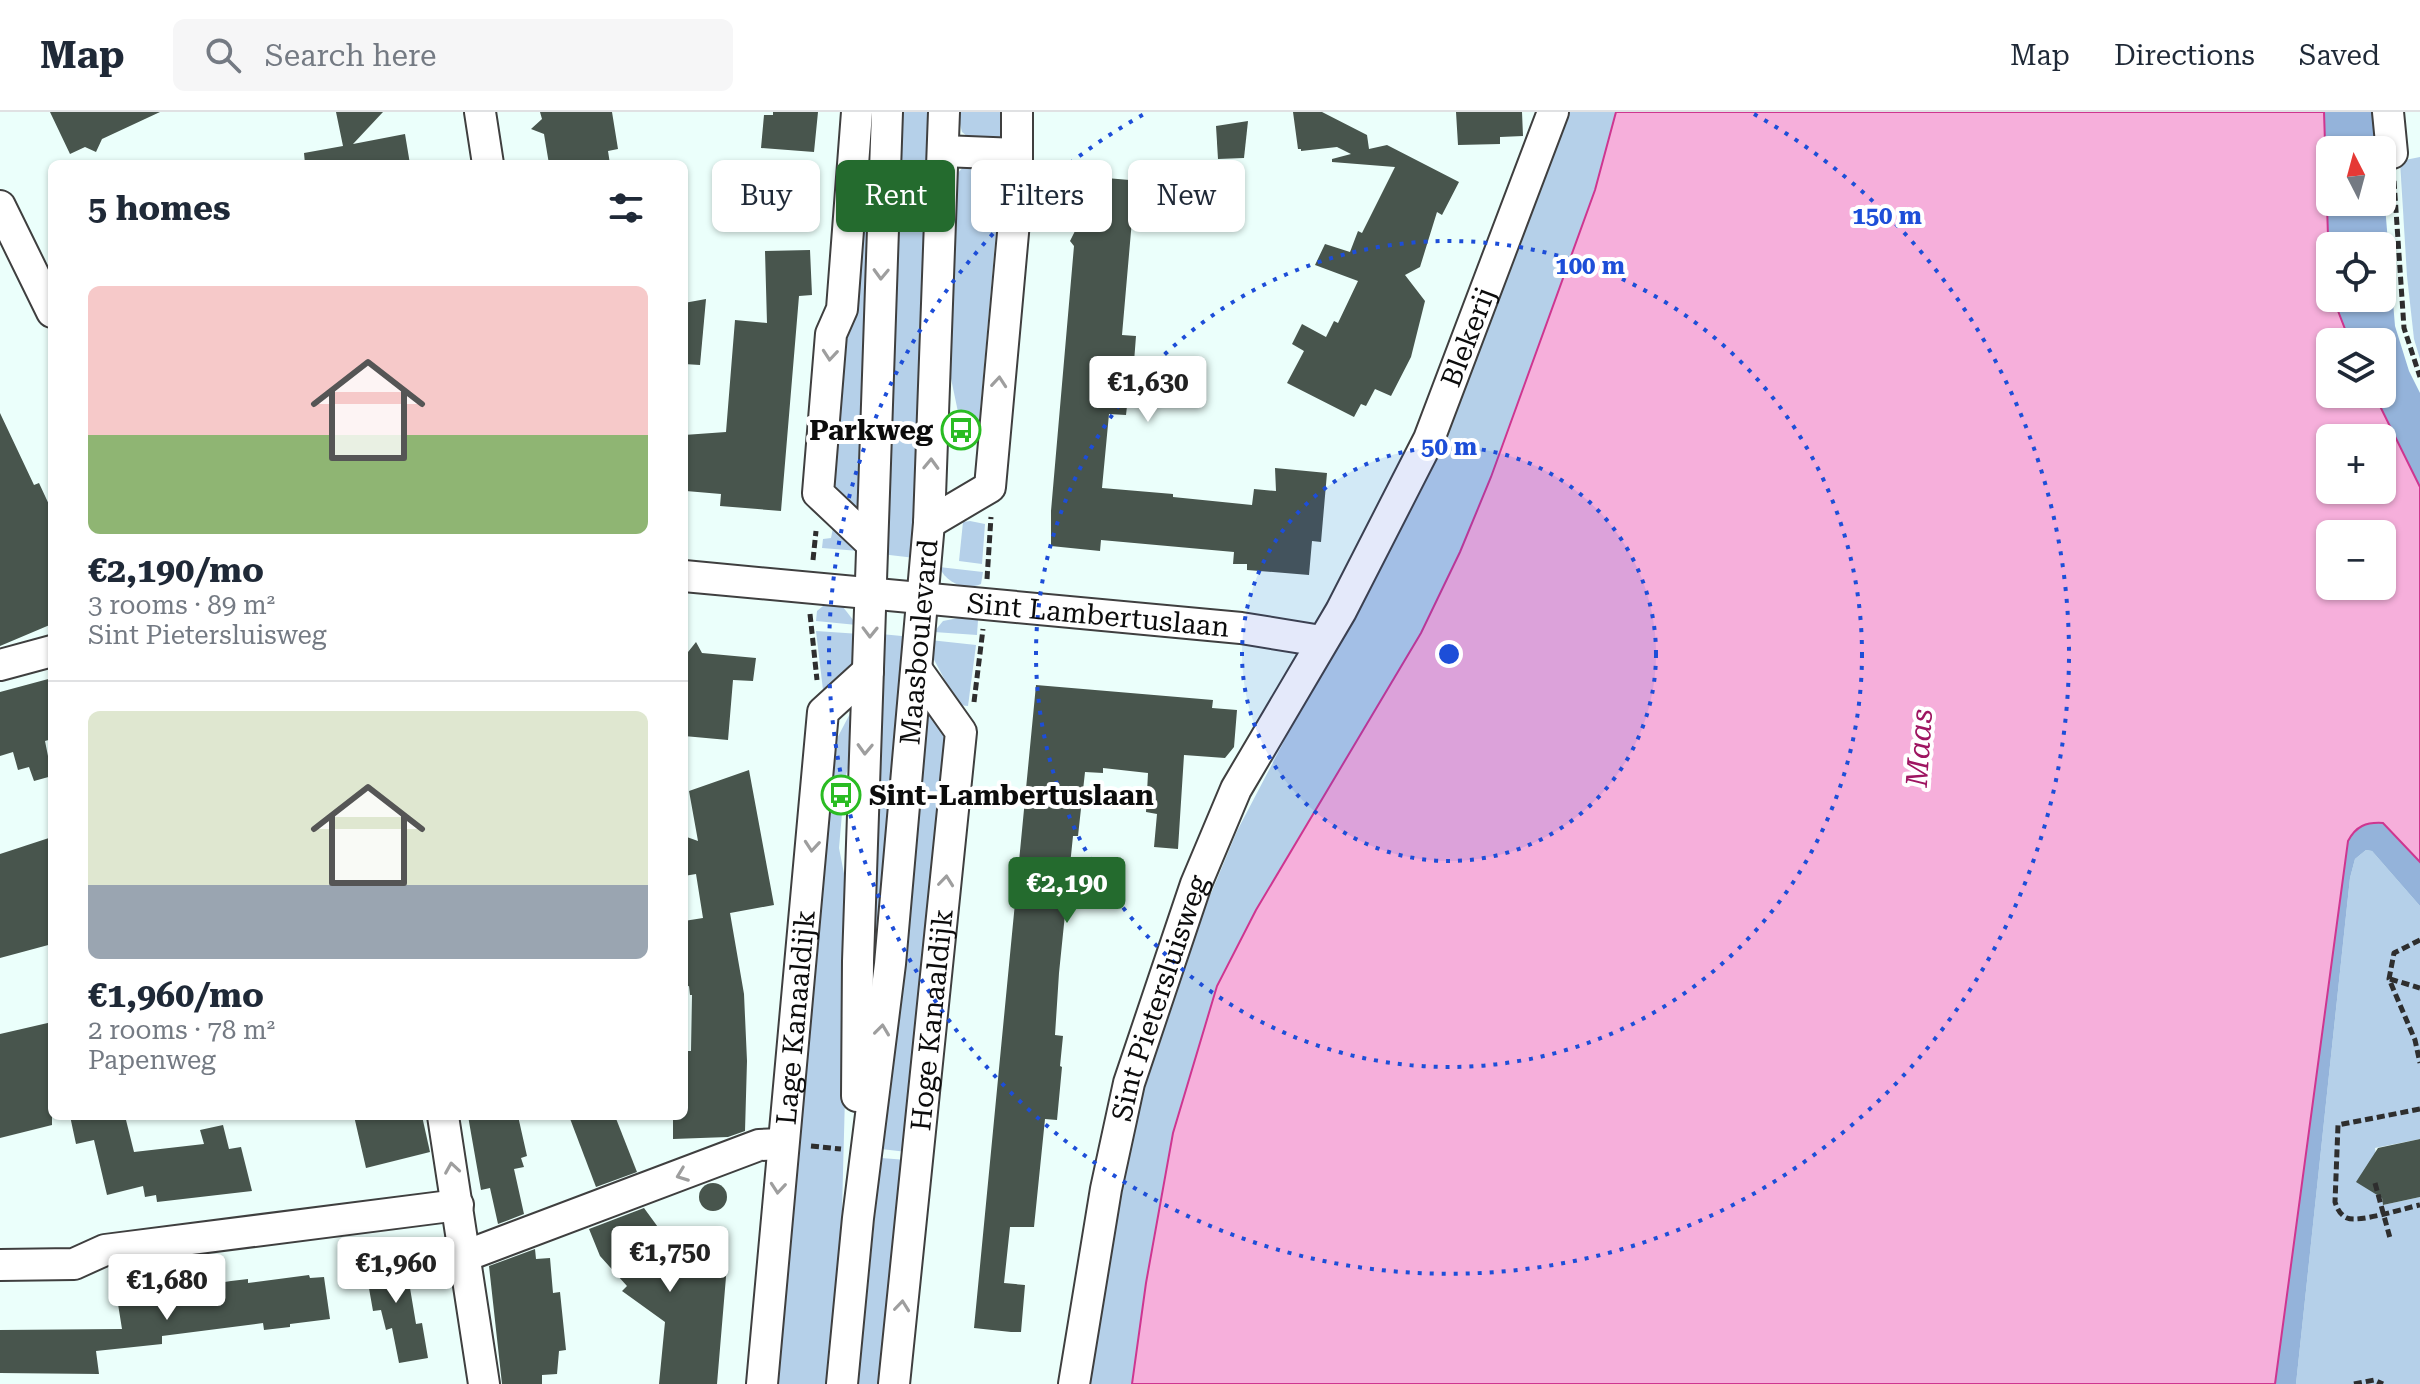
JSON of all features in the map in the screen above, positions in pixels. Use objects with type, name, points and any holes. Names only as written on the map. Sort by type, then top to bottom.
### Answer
[{"type":"street","points":[[480,112],[487,160]]},
{"type":"street","points":[[857,112],[842,309],[831,334],[818,493],[872,544]]},
{"type":"street","name":"Maasboulevard","points":[[858,1218],[858,961],[887,112]]},
{"type":"street","name":"Maasboulevard","points":[[842,1384],[858,1218],[890,964],[929,523],[944,112]]},
{"type":"street","points":[[929,523],[990,487],[1017,189],[1017,112]]},
{"type":"street","name":"Blekerij","points":[[1321,641],[1341,611],[1429,439],[1553,112]]},
{"type":"street","points":[[2388,112],[2390,136]]},
{"type":"street","points":[[943,151],[1017,154]]},
{"type":"street","points":[[0,206],[48,304]]},
{"type":"street","name":"Sint Lambertuslaan","points":[[688,576],[1241,628],[1321,641]]},
{"type":"street","name":"Sint Pietersluisweg","points":[[1074,1384],[1106,1189],[1129,1083],[1156,998],[1196,884],[1236,789],[1321,641]]},
{"type":"street","points":[[0,665],[48,652]]},
{"type":"street","name":"Hoge Kanaaldijk","points":[[894,1384],[961,732],[917,670]]},
{"type":"street","name":"Lage Kanaaldijk","points":[[762,1384],[823,712],[868,671]]},
{"type":"street","points":[[444,1120],[484,1384]]},
{"type":"street","points":[[465,1256],[759,1145],[782,1144]]},
{"type":"street","points":[[0,1265],[74,1264],[105,1250],[458,1205]]},
{"type":"path","points":[[2396,211],[2404,328],[2420,377]]},
{"type":"path","points":[[810,604],[809,625],[817,681]]},
{"type":"path","points":[[2420,940],[2394,953],[2389,979],[2415,1040],[2420,1063]]},
{"type":"path","points":[[2389,979],[2420,988]]},
{"type":"path","points":[[2420,1109],[2338,1125],[2335,1202],[2339,1212],[2347,1219],[2420,1205]]},
{"type":"path","points":[[2375,1183],[2390,1238]]},
{"type":"path","points":[[2354,1384],[2374,1380],[2383,1384]]},
{"type":"shaded area","points":[[864,112],[878,112],[876,160],[860,160]]},
{"type":"shaded area","points":[[896,112],[934,112],[932,160],[894,160]]},
{"type":"shaded area","points":[[957,112],[1006,112],[1009,138],[973,141],[962,132]]},
{"type":"shaded area","points":[[1561,112],[1616,112],[1595,190],[1491,477],[1461,552],[1421,633],[1256,910],[1217,986],[1173,1133],[1146,1283],[1132,1384],[1090,1384],[1095,1324],[1146,1074],[1190,944],[1237,831],[1429,476],[1457,411]]},
{"type":"shaded area","points":[[2324,112],[2379,112],[2380,136],[2325,136]]},
{"type":"shaded area","points":[[2420,157],[2420,359],[2414,339],[2407,276],[2400,161]]},
{"type":"shaded area","points":[[966,164],[971,164],[971,232],[996,232],[978,434],[962,431],[949,369],[956,175]]},
{"type":"shaded area","points":[[2328,216],[2386,216],[2387,232],[2328,232]]},
{"type":"shaded area","points":[[854,232],[873,232],[861,516],[839,495],[834,483]]},
{"type":"shaded area","points":[[892,232],[929,232],[915,558],[881,554]]},
{"type":"shaded area","points":[[2338,312],[2394,312],[2396,328],[2345,328]]},
{"type":"shaded area","points":[[2396,329],[2409,371],[2420,393],[2420,487],[2396,438],[2396,424],[2389,424],[2381,408],[2396,408]]},
{"type":"shaded area","points":[[963,522],[985,524],[982,564],[959,561]]},
{"type":"shaded area","points":[[837,525],[859,551],[822,548],[823,539],[831,538]]},
{"type":"shaded area","points":[[939,567],[983,572],[981,584],[968,587],[957,584]]},
{"type":"shaded area","points":[[823,606],[843,607],[857,625],[816,621],[817,611]]},
{"type":"shaded area","points":[[958,618],[978,620],[977,635],[934,632],[943,621]]},
{"type":"shaded area","points":[[816,631],[860,634],[854,661],[846,676],[840,683],[823,690]]},
{"type":"shaded area","points":[[881,634],[912,637],[879,965],[871,963]]},
{"type":"shaded area","points":[[930,640],[976,645],[968,706],[958,705],[930,652]]},
{"type":"shaded area","points":[[855,704],[860,723],[845,779],[839,848],[850,904],[842,1211],[827,1384],[772,1384],[832,748]]},
{"type":"shaded area","points":[[925,706],[949,740],[907,1152],[881,1149]]},
{"type":"shaded area","points":[[2371,822],[2383,823],[2420,862],[2420,906],[2372,851],[2366,850],[2355,859],[2350,878],[2296,1384],[2275,1384],[2343,860],[2355,828]]},
{"type":"shaded area","points":[[2366,850],[2372,851],[2420,906],[2420,1139],[2375,1148],[2383,1205],[2420,1197],[2420,1384],[2296,1384],[2350,878],[2355,859]]},
{"type":"shaded area","points":[[881,1158],[907,1160],[886,1384],[858,1384]]},
{"type":"water","name":"Maas","points":[[1616,112],[2324,112],[2325,136],[2316,136],[2316,216],[2327,216],[2328,232],[2316,232],[2316,312],[2338,312],[2345,328],[2316,328],[2316,408],[2381,408],[2389,424],[2316,424],[2316,504],[2396,504],[2396,438],[2420,487],[2420,862],[2383,823],[2362,826],[2348,841],[2275,1384],[1132,1384],[1146,1283],[1173,1133],[1217,986],[1256,910],[1421,633],[1460,552],[1491,477],[1595,190]]},
{"type":"building","points":[[50,112],[160,112],[102,139],[96,152],[85,147],[70,154]]},
{"type":"building","points":[[336,112],[383,112],[353,144],[405,134],[409,160],[305,160],[304,153],[343,146]]},
{"type":"building","points":[[540,112],[612,112],[618,149],[608,151],[609,160],[548,160],[544,134],[531,129],[542,119]]},
{"type":"building","points":[[773,112],[818,112],[814,152],[761,148],[764,115],[773,115]]},
{"type":"building","points":[[1293,112],[1322,112],[1367,135],[1369,149],[1387,145],[1459,182],[1442,215],[1437,212],[1420,267],[1405,275],[1425,301],[1411,357],[1391,396],[1375,389],[1366,406],[1361,404],[1354,417],[1287,383],[1304,351],[1292,344],[1302,324],[1326,337],[1334,321],[1338,323],[1358,281],[1315,265],[1325,244],[1350,252],[1358,231],[1362,233],[1395,167],[1332,162],[1332,159],[1351,154],[1337,147],[1301,151],[1298,149]]},
{"type":"building","points":[[1456,112],[1522,112],[1523,136],[1500,137],[1500,144],[1458,145]]},
{"type":"building","points":[[1248,121],[1244,158],[1218,159],[1216,126]]},
{"type":"building","points":[[1112,178],[1128,180],[1128,232],[1131,232],[1122,335],[1136,336],[1134,362],[1126,415],[1109,414],[1102,488],[1252,505],[1254,489],[1276,491],[1275,468],[1327,473],[1321,542],[1312,541],[1309,575],[1247,570],[1247,564],[1233,564],[1234,552],[1101,540],[1100,551],[1051,546],[1051,511],[1074,246],[1070,241],[1074,232],[1112,232]]},
{"type":"building","points":[[810,250],[812,295],[799,296],[781,511],[720,506],[721,494],[688,491],[688,435],[726,432],[735,320],[767,323],[765,251]]},
{"type":"building","points":[[706,299],[700,365],[688,364],[688,302]]},
{"type":"building","points":[[0,413],[34,485],[39,483],[48,502],[48,626],[0,646]]},
{"type":"building","points":[[696,642],[702,653],[756,658],[753,681],[733,680],[728,740],[688,736],[688,652]]},
{"type":"building","points":[[48,679],[48,740],[45,741],[48,777],[34,781],[29,767],[18,770],[13,752],[0,756],[0,692]]},
{"type":"building","points":[[1036,685],[1213,700],[1212,708],[1237,710],[1234,747],[1225,758],[1184,755],[1178,849],[1154,847],[1157,814],[1146,812],[1148,773],[1103,768],[1103,773],[1085,772],[1078,836],[1073,836],[1059,973],[1055,1035],[1063,1036],[1057,1120],[1045,1119],[1034,1227],[1010,1227],[1004,1283],[1025,1285],[1021,1332],[1011,1332],[974,1328]]},
{"type":"building","points":[[749,770],[774,905],[730,913],[744,994],[747,1061],[745,1131],[728,1137],[673,1139],[673,1120],[688,1120],[692,995],[688,986],[688,920],[703,918],[696,874],[688,875],[688,837],[698,841],[689,791]]},
{"type":"building","points":[[48,838],[48,945],[0,958],[0,854]]},
{"type":"building","points":[[48,1023],[48,1120],[52,1120],[52,1125],[0,1138],[0,1034]]},
{"type":"building","points":[[71,1120],[126,1120],[134,1152],[204,1144],[200,1130],[223,1125],[229,1149],[241,1147],[252,1191],[157,1202],[156,1195],[145,1197],[143,1186],[107,1195],[94,1140],[76,1144]]},
{"type":"building","points":[[355,1120],[423,1120],[430,1152],[366,1168]]},
{"type":"building","points":[[469,1120],[519,1120],[527,1156],[521,1158],[524,1167],[514,1169],[524,1214],[498,1224],[490,1188],[481,1190]]},
{"type":"building","points":[[571,1120],[617,1120],[637,1172],[596,1187]]},
{"type":"building","points":[[2420,1139],[2420,1197],[2383,1205],[2382,1198],[2356,1182],[2378,1148]]},
{"type":"building","points":[[713,1183],[723,1187],[727,1197],[723,1207],[713,1211],[703,1207],[699,1197],[703,1187]]},
{"type":"building","points":[[644,1208],[663,1234],[673,1259],[673,1244],[706,1261],[727,1265],[717,1384],[659,1384],[665,1322],[622,1291],[627,1286],[600,1256],[589,1229]]},
{"type":"building","points":[[535,1249],[536,1259],[550,1258],[553,1293],[560,1292],[566,1350],[559,1351],[557,1374],[542,1375],[542,1384],[502,1384],[489,1266]]},
{"type":"building","points":[[404,1252],[416,1324],[422,1323],[428,1358],[399,1363],[392,1328],[386,1330],[381,1310],[373,1311],[364,1260]]},
{"type":"building","points":[[309,1275],[310,1278],[324,1277],[330,1319],[264,1330],[263,1323],[162,1336],[162,1344],[96,1351],[99,1374],[0,1373],[0,1330],[122,1329],[118,1304],[122,1304],[121,1299],[186,1291],[186,1288],[231,1281],[248,1279],[248,1283]]},
{"type":"place","name":"Parkweg","points":[[961,430]]},
{"type":"place","name":"Sint-Lambertuslaan","points":[[841,795]]}]
